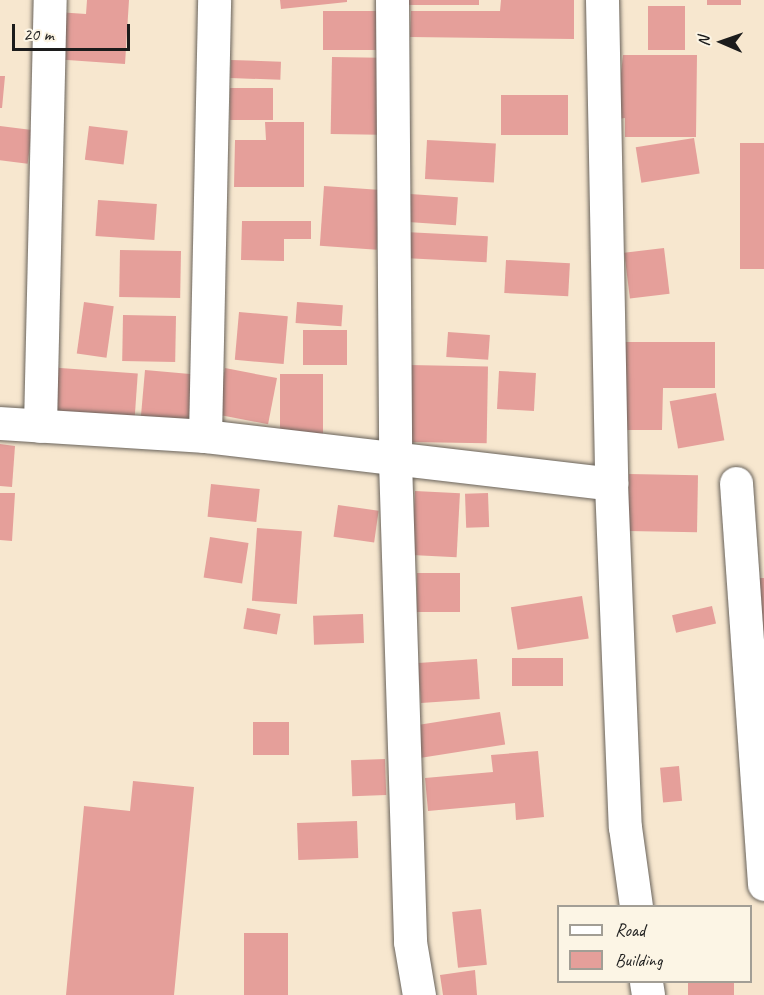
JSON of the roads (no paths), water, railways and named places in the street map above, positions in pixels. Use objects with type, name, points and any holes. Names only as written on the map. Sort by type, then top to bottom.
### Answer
[{"type":"street","points":[[40,426],[50,0]]},
{"type":"street","points":[[205,436],[214,0]]},
{"type":"street","points":[[392,0],[395,461],[410,942],[418,995]]},
{"type":"street","points":[[602,0],[611,484],[625,827],[636,905]]},
{"type":"street","points":[[0,423],[205,436],[395,461],[611,484]]},
{"type":"street","points":[[736,483],[764,884]]}]
